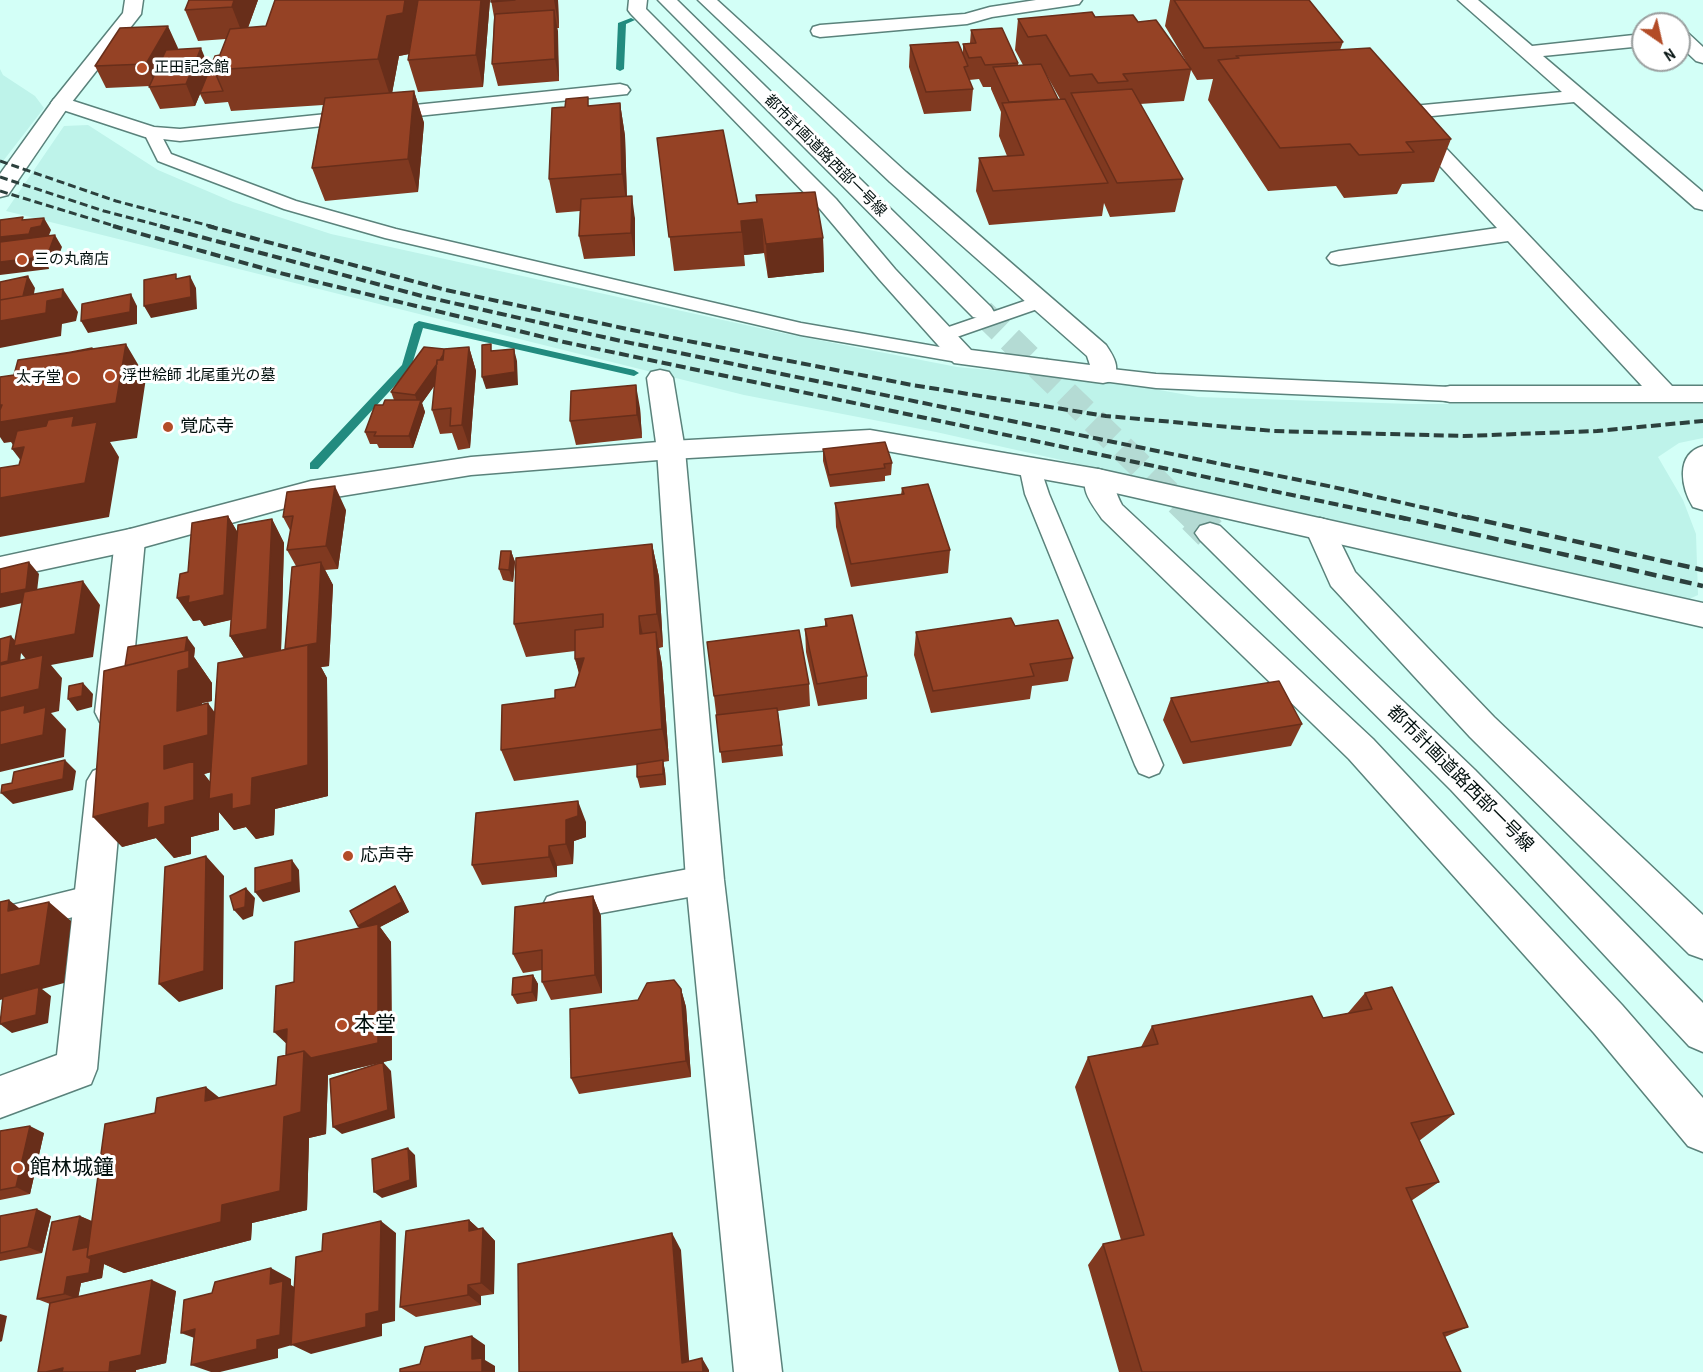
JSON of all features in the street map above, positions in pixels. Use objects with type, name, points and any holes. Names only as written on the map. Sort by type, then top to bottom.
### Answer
[{"type":"street","points":[[0,190],[61,103],[132,14],[134,0]]},
{"type":"street","points":[[638,0],[637,10],[828,204],[887,274],[963,357],[1103,375],[1103,361],[1097,351],[898,177],[709,0]]},
{"type":"street","name":"都市計画道路西部一号線","points":[[667,0],[982,312]]},
{"type":"street","points":[[820,31],[967,19],[990,12],[1073,0]]},
{"type":"street","points":[[1467,0],[1703,203]]},
{"type":"street","points":[[1527,52],[1631,41]]},
{"type":"street","points":[[1691,47],[1703,57]]},
{"type":"street","points":[[61,103],[152,133],[180,135],[620,90]]},
{"type":"street","points":[[1385,96],[1665,394]]},
{"type":"street","points":[[1402,113],[1577,96]]},
{"type":"street","points":[[1339,258],[1514,233]]},
{"type":"street","points":[[660,378],[670,450],[705,880],[759,1372]]},
{"type":"street","points":[[1450,394],[1703,394]]},
{"type":"street","points":[[0,568],[130,540],[311,491],[471,466],[670,450],[870,439],[1098,479],[1703,615]]},
{"type":"street","points":[[1703,455],[1698,459],[1696,475],[1703,500]]},
{"type":"street","points":[[1098,479],[1100,493],[1112,513],[1361,749],[1608,1019],[1703,1131]]},
{"type":"street","points":[[1320,528],[1342,578],[1482,727],[1703,940]]},
{"type":"street","name":"都市計画道路西部一号線","points":[[1210,533],[1463,780],[1703,1032]]},
{"type":"street","points":[[0,1097],[76,1069],[130,540]]},
{"type":"lane","points":[[152,133],[164,157],[290,205],[392,234],[801,329],[963,357]]},
{"type":"lane","points":[[944,335],[1039,302]]},
{"type":"lane","points":[[1103,375],[1156,381],[1450,394]]},
{"type":"lane","points":[[1030,466],[1037,494],[1149,765]]},
{"type":"lane","points":[[538,910],[705,880]]},
{"type":"lane","points":[[0,922],[93,899]]},
{"type":"shaded area","points":[[0,69],[3,75],[35,96],[44,108],[0,165]]},
{"type":"shaded area","points":[[88,125],[158,170],[233,202],[331,234],[782,333],[957,367],[1116,382],[1198,397],[1412,404],[1703,404],[1703,438],[1679,443],[1658,457],[1683,500],[1696,534],[1698,595],[1687,600],[936,432],[744,395],[6,211],[64,126]]},
{"type":"building","points":[[189,0],[234,0],[232,7],[185,10]]},
{"type":"building","points":[[275,0],[405,0],[403,13],[387,16],[378,59],[214,70],[230,29],[266,26]]},
{"type":"building","points":[[418,0],[481,0],[476,55],[408,60]]},
{"type":"building","points":[[491,0],[515,0],[491,2]]},
{"type":"building","points":[[1174,0],[1309,0],[1343,42],[1204,48]]},
{"type":"building","points":[[554,10],[555,59],[492,64],[495,14]]},
{"type":"building","points":[[1092,12],[1095,17],[1133,15],[1138,22],[1156,20],[1191,69],[1123,74],[1128,81],[1098,83],[1092,74],[1070,76],[1046,35],[1028,37],[1018,19]]},
{"type":"building","points":[[168,26],[146,64],[95,66],[120,28]]},
{"type":"building","points":[[1002,28],[1018,63],[985,65],[981,57],[969,58],[963,44],[976,43],[971,30]]},
{"type":"building","points":[[958,42],[968,66],[964,67],[973,89],[926,92],[910,45]]},
{"type":"building","points":[[201,48],[186,84],[149,87],[166,50]]},
{"type":"building","points":[[1370,48],[1451,139],[1406,142],[1414,152],[1359,155],[1350,144],[1280,148],[1218,60],[1239,58],[1236,56]]},
{"type":"building","points":[[220,55],[214,70],[223,91],[200,93],[215,56]]},
{"type":"building","points":[[1041,64],[1058,99],[1009,102],[993,67]]},
{"type":"building","points":[[1132,89],[1183,179],[1117,183],[1071,93]]},
{"type":"building","points":[[414,91],[408,159],[312,168],[325,98]]},
{"type":"building","points":[[588,97],[588,106],[620,103],[622,174],[549,179],[552,108],[565,107],[566,99]]},
{"type":"building","points":[[1065,99],[1108,183],[993,191],[979,158],[1024,155],[1002,103]]},
{"type":"building","points":[[723,130],[738,204],[757,202],[756,195],[815,192],[823,238],[766,244],[762,219],[741,221],[742,232],[669,237],[657,138]]},
{"type":"building","points":[[632,196],[631,233],[579,236],[581,199]]},
{"type":"building","points":[[23,217],[22,220],[44,218],[41,226],[31,228],[29,234],[0,237],[0,220]]},
{"type":"building","points":[[55,235],[49,251],[41,252],[42,257],[0,262],[0,242]]},
{"type":"building","points":[[176,274],[176,279],[190,276],[191,297],[144,306],[144,280]]},
{"type":"building","points":[[28,276],[23,296],[0,300],[0,282]]},
{"type":"building","points":[[63,289],[62,298],[47,301],[46,313],[0,321],[0,300]]},
{"type":"building","points":[[131,294],[130,312],[81,321],[82,304]]},
{"type":"building","points":[[126,344],[116,403],[0,422],[2,405],[0,405],[0,377],[14,375],[18,360]]},
{"type":"building","points":[[491,344],[491,351],[514,349],[515,372],[482,377],[482,345]]},
{"type":"building","points":[[424,347],[444,349],[443,355],[440,360],[437,360],[437,364],[415,395],[391,392]]},
{"type":"building","points":[[469,347],[462,425],[450,426],[451,408],[432,410],[437,360],[443,360],[444,349]]},
{"type":"building","points":[[636,385],[637,415],[570,421],[571,391]]},
{"type":"building","points":[[385,400],[421,400],[409,436],[374,436],[376,432],[365,432],[375,405],[383,405]]},
{"type":"building","points":[[74,416],[72,426],[97,422],[85,483],[0,498],[0,468],[19,465],[24,447],[12,449],[17,431],[46,426],[48,420]]},
{"type":"building","points":[[885,442],[892,463],[884,464],[885,468],[829,475],[823,449]]},
{"type":"building","points":[[928,484],[950,550],[851,564],[835,503],[904,494],[902,488]]},
{"type":"building","points":[[335,486],[326,546],[287,550],[293,516],[283,517],[287,492]]},
{"type":"building","points":[[228,516],[224,595],[188,603],[189,596],[177,598],[180,574],[188,572],[192,523]]},
{"type":"building","points":[[272,519],[267,629],[230,636],[238,525]]},
{"type":"building","points":[[652,544],[657,614],[639,616],[640,634],[656,632],[662,729],[501,750],[502,705],[555,698],[555,690],[575,687],[584,658],[575,659],[575,630],[603,627],[603,614],[514,624],[516,558]]},
{"type":"building","points":[[501,551],[511,551],[509,570],[499,569]]},
{"type":"building","points":[[29,562],[26,589],[0,594],[0,569]]},
{"type":"building","points":[[321,562],[317,643],[285,649],[292,567]]},
{"type":"building","points":[[83,581],[75,634],[14,646],[24,592]]},
{"type":"building","points":[[852,615],[867,676],[817,684],[805,629],[827,626],[825,619]]},
{"type":"building","points":[[1011,618],[1015,626],[1058,620],[1073,658],[1030,664],[1034,676],[933,691],[916,632]]},
{"type":"building","points":[[799,630],[809,684],[714,696],[707,642]]},
{"type":"building","points":[[11,636],[8,661],[0,663],[0,639]]},
{"type":"building","points":[[187,637],[185,651],[125,666],[128,647]]},
{"type":"building","points":[[308,645],[308,765],[252,778],[251,805],[232,809],[232,794],[209,799],[218,663]]},
{"type":"building","points":[[189,650],[189,668],[178,671],[177,711],[208,703],[208,735],[164,746],[164,769],[194,761],[194,800],[165,807],[165,824],[147,828],[148,803],[93,817],[104,671]]},
{"type":"building","points":[[43,655],[39,689],[0,698],[0,665]]},
{"type":"building","points":[[1279,681],[1302,724],[1191,742],[1171,698]]},
{"type":"building","points":[[83,683],[82,696],[68,699],[69,686]]},
{"type":"building","points":[[25,705],[24,713],[46,707],[43,735],[0,745],[0,711]]},
{"type":"building","points":[[777,708],[782,745],[720,752],[716,715]]},
{"type":"building","points":[[65,760],[63,779],[1,793],[2,785],[12,783],[14,772]]},
{"type":"building","points":[[663,760],[663,774],[637,777],[637,764]]},
{"type":"building","points":[[578,801],[578,816],[566,820],[566,844],[549,846],[549,857],[472,865],[476,813]]},
{"type":"building","points":[[206,856],[204,971],[159,984],[165,867]]},
{"type":"building","points":[[292,860],[292,882],[255,892],[255,868]]},
{"type":"building","points":[[395,886],[402,902],[358,926],[350,911]]},
{"type":"building","points":[[246,888],[245,907],[234,910],[230,896]]},
{"type":"building","points":[[593,896],[595,975],[542,982],[542,950],[513,954],[515,907]]},
{"type":"building","points":[[9,900],[8,911],[49,902],[40,965],[0,975],[0,902]]},
{"type":"building","name":"本堂","points":[[378,924],[378,1043],[311,1058],[304,1051],[286,1055],[287,1029],[274,1032],[276,986],[294,982],[295,942]]},
{"type":"building","points":[[533,975],[532,992],[512,995],[513,978]]},
{"type":"building","points":[[674,980],[681,989],[686,1061],[571,1078],[570,1009],[638,1000],[647,983]]},
{"type":"building","points":[[39,987],[36,1015],[0,1024],[3,997]]},
{"type":"building","points":[[1392,987],[1454,1114],[1411,1123],[1439,1182],[1406,1188],[1468,1327],[1443,1333],[1461,1372],[1142,1372],[1103,1244],[1144,1235],[1088,1057],[1158,1044],[1152,1026],[1312,996],[1323,1018],[1372,1009],[1365,993]]},
{"type":"building","points":[[304,1051],[301,1112],[284,1117],[280,1191],[222,1205],[221,1222],[87,1257],[105,1124],[155,1113],[157,1098],[206,1087],[205,1101],[276,1085],[278,1057]]},
{"type":"building","points":[[383,1062],[388,1110],[333,1127],[330,1079]]},
{"type":"building","points":[[30,1126],[16,1187],[0,1190],[0,1131]]},
{"type":"building","points":[[408,1148],[410,1180],[374,1192],[372,1159]]},
{"type":"building","points":[[37,1209],[28,1247],[0,1253],[0,1216]]},
{"type":"building","points":[[80,1216],[73,1250],[88,1247],[87,1257],[91,1259],[89,1273],[67,1277],[64,1294],[37,1299],[52,1222]]},
{"type":"building","points":[[469,1220],[469,1231],[483,1228],[481,1283],[468,1285],[468,1295],[400,1307],[406,1231]]},
{"type":"building","points":[[381,1221],[379,1311],[366,1314],[366,1327],[291,1345],[296,1257],[322,1251],[323,1234]]},
{"type":"building","points":[[672,1233],[682,1363],[702,1358],[703,1372],[519,1372],[518,1264]]},
{"type":"building","points":[[271,1268],[270,1284],[283,1281],[280,1335],[257,1340],[257,1349],[191,1365],[195,1329],[181,1333],[184,1300],[212,1293],[215,1282]]},
{"type":"building","points":[[152,1280],[141,1355],[110,1362],[109,1372],[62,1372],[63,1368],[38,1372],[50,1303]]},
{"type":"building","points":[[472,1336],[472,1359],[482,1358],[482,1372],[400,1372],[400,1369],[420,1364],[425,1347]]},
{"type":"waterway","points":[[620,69],[622,23],[631,20]]},
{"type":"waterway","points":[[314,466],[407,366],[419,324],[634,373]]},
{"type":"tunnel","points":[[982,312],[1195,519]]},
{"type":"tunnel","points":[[1194,517],[1210,533]]},
{"type":"railway","points":[[0,161],[116,201],[214,227]]},
{"type":"railway","points":[[0,177],[104,211],[165,227]]},
{"type":"railway","points":[[0,191],[118,227]]},
{"type":"railway","points":[[113,226],[280,273],[564,342],[1406,519]]},
{"type":"railway","points":[[160,226],[422,296],[621,341],[1333,487],[1474,519]]},
{"type":"railway","points":[[208,226],[446,290],[632,330],[912,385],[1106,416],[1274,431],[1464,436],[1597,431],[1703,421]]},
{"type":"railway","points":[[1399,517],[1703,586]]},
{"type":"railway","points":[[1467,517],[1703,570]]},
{"type":"place","name":"正田記念館","points":[[142,68]]},
{"type":"place","name":"三の丸商店","points":[[22,260]]},
{"type":"place","name":"浮世絵師 北尾重光の墓","points":[[110,376]]},
{"type":"place","name":"太子堂","points":[[73,378]]},
{"type":"place","name":"覚応寺","points":[[168,427]]},
{"type":"place","name":"応声寺","points":[[348,856]]},
{"type":"place","name":"本堂","points":[[342,1025]]},
{"type":"place","name":"館林城鐘","points":[[18,1168]]}]
